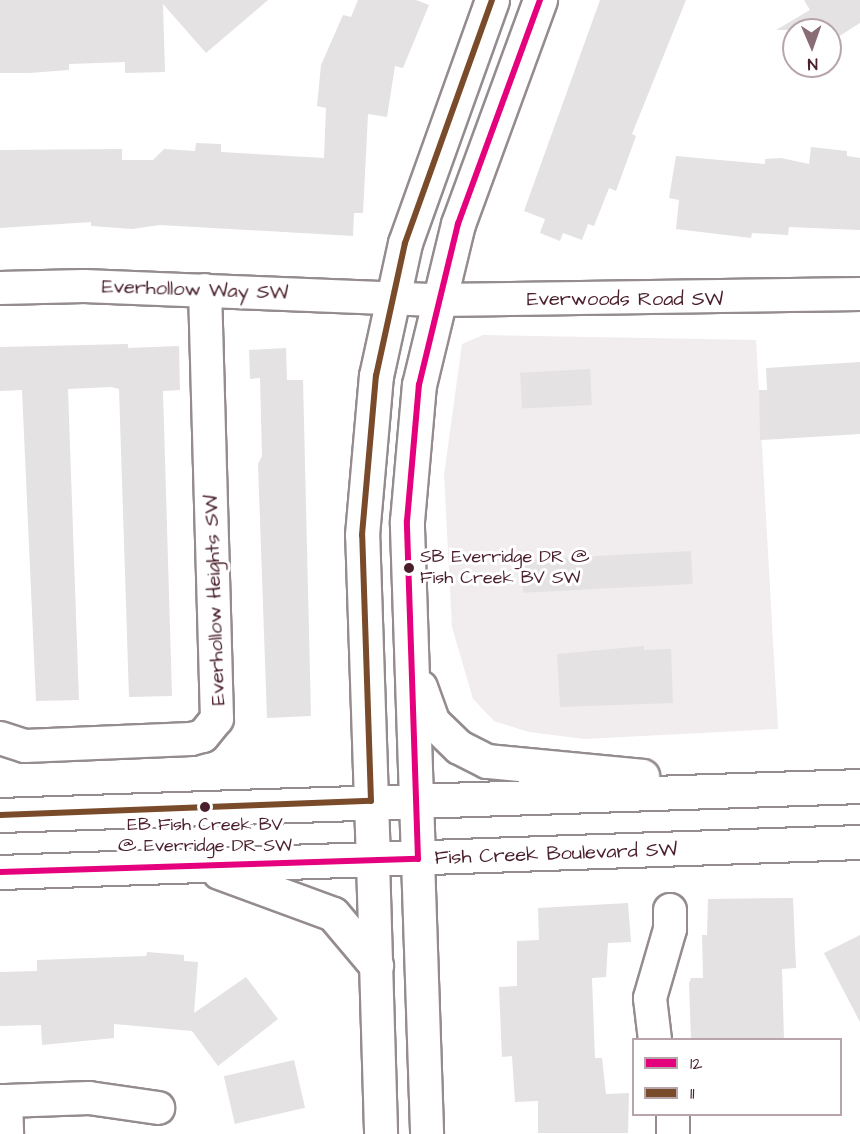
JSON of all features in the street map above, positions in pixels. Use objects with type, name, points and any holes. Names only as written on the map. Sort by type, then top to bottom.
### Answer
[{"type":"main road","points":[[373,861],[362,535],[376,376],[391,299],[421,191],[492,0]]},
{"type":"main road","points":[[418,859],[407,521],[412,437],[436,300],[458,224],[540,0]]},
{"type":"main road","points":[[410,626],[421,692],[433,722],[459,747],[487,761],[790,790]]},
{"type":"main road","points":[[0,815],[860,786]]},
{"type":"main road","name":"Fish Creek Boulevard SW","points":[[0,872],[373,861],[860,842]]},
{"type":"main road","points":[[203,866],[333,914],[376,965]]},
{"type":"street","name":"Everhollow Way SW","points":[[0,288],[204,290],[391,299]]},
{"type":"street","name":"Everhollow Heights SW","points":[[0,738],[25,746],[190,739],[203,736],[217,719],[204,290]]},
{"type":"street","name":"Everwoods Road SW","points":[[391,299],[860,294]]},
{"type":"street","points":[[418,859],[427,1134]]},
{"type":"street","points":[[373,861],[381,1134]]},
{"type":"street","points":[[655,1038],[650,998],[670,929],[670,910]]},
{"type":"street","points":[[7,1134],[3,1101],[89,1098],[158,1108]]},
{"type":"street","points":[[673,1116],[673,1134]]},
{"type":"shaded area","points":[[483,335],[756,340],[778,729],[584,739],[529,732],[494,721],[473,699],[452,627],[444,475],[462,344]]},
{"type":"building","points":[[0,0],[268,0],[206,53],[163,4],[165,72],[125,73],[125,62],[69,64],[69,70],[0,73]]},
{"type":"building","points":[[358,0],[416,0],[429,5],[403,68],[395,66],[387,117],[368,114],[363,213],[354,213],[353,236],[160,225],[132,229],[91,226],[91,222],[0,228],[0,150],[122,149],[122,160],[153,160],[164,149],[195,151],[196,143],[221,144],[221,152],[324,158],[326,108],[317,106],[321,65],[343,15],[351,17]]},
{"type":"building","points":[[600,0],[686,0],[632,134],[636,136],[616,191],[609,188],[594,226],[588,224],[582,240],[563,233],[560,241],[540,233],[545,219],[524,211]]},
{"type":"building","points":[[804,0],[860,0],[860,23],[842,34],[842,18],[796,18],[810,10]]},
{"type":"building","points":[[811,147],[847,151],[847,156],[860,158],[860,230],[789,227],[788,235],[752,233],[751,238],[676,229],[679,200],[669,198],[676,156],[765,164],[765,159],[781,158],[809,164]]},
{"type":"building","points":[[128,344],[128,348],[179,346],[180,390],[163,391],[172,696],[129,697],[119,389],[111,387],[68,389],[79,700],[36,701],[22,390],[0,391],[0,347]]},
{"type":"building","points":[[286,348],[287,380],[303,380],[311,716],[267,718],[258,464],[262,456],[260,378],[250,379],[249,350]]},
{"type":"building","points":[[860,362],[860,434],[760,440],[759,390],[767,390],[766,368]]},
{"type":"building","points":[[590,369],[592,405],[522,409],[520,373]]},
{"type":"building","points":[[691,551],[693,584],[523,593],[521,560]]},
{"type":"building","points":[[644,646],[644,650],[671,649],[673,703],[560,707],[557,654]]},
{"type":"building","points":[[793,898],[796,968],[782,969],[784,1038],[691,1038],[689,983],[691,978],[703,978],[702,935],[707,935],[708,899]]},
{"type":"building","points":[[628,903],[631,942],[608,943],[606,977],[592,978],[595,1058],[602,1058],[606,1094],[629,1093],[628,1133],[538,1133],[538,1101],[515,1102],[512,1056],[502,1057],[499,987],[517,986],[517,941],[539,940],[538,908]]},
{"type":"building","points":[[860,935],[860,1022],[824,953]]},
{"type":"building","points":[[147,952],[184,955],[184,961],[198,962],[194,1013],[246,977],[278,1019],[218,1066],[192,1031],[114,1024],[114,1038],[42,1045],[41,1025],[0,1026],[0,972],[37,971],[37,960],[146,956]]},
{"type":"building","points":[[294,1060],[305,1108],[235,1124],[224,1076]]},
{"type":"transit line","name":"11","points":[[0,815],[371,801],[362,535],[376,376],[405,243],[492,0]]},
{"type":"transit line","name":"12","points":[[0,872],[418,859],[407,521],[419,385],[458,224],[540,0]]},
{"type":"place","name":"SB Everridge DR @ Fish Creek BV SW","points":[[409,568]]},
{"type":"place","name":"EB Fish Creek BV @ Everridge DR SW","points":[[205,807]]}]
